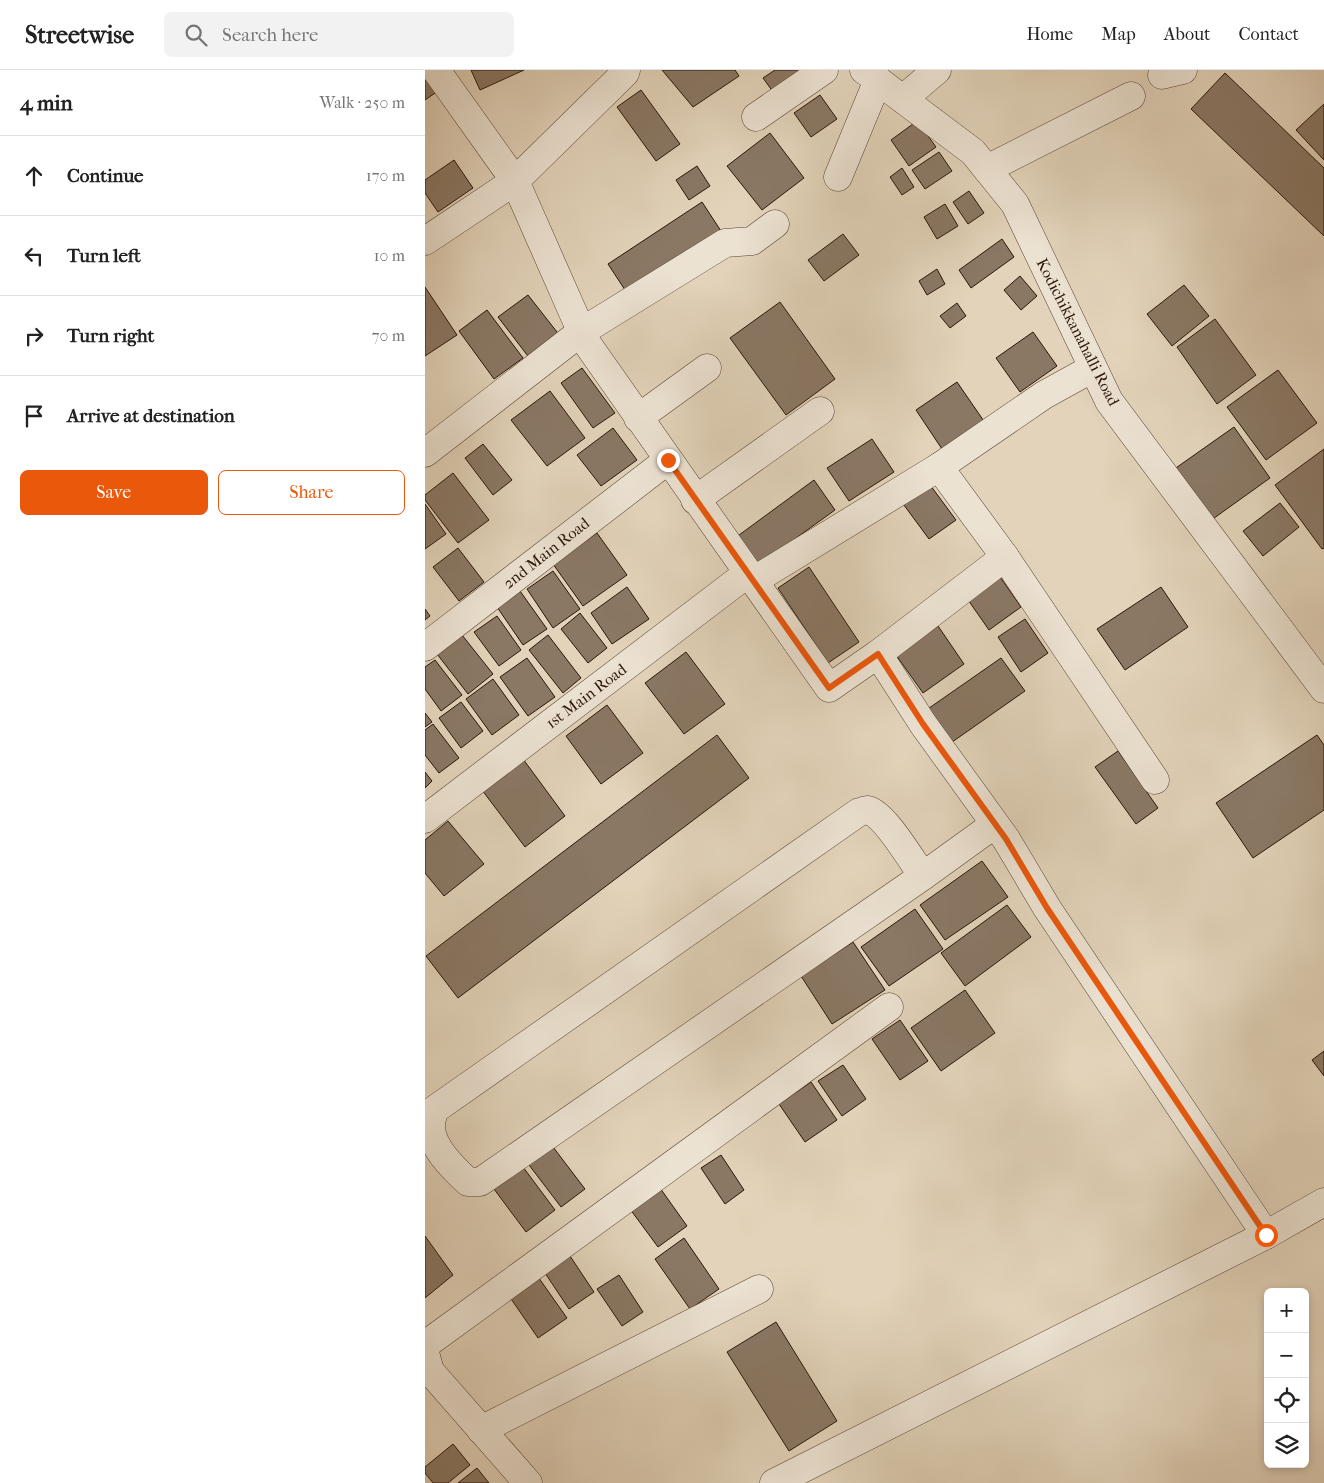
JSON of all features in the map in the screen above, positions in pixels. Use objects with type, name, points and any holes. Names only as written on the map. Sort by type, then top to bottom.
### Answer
[{"type":"street","points":[[436,70],[515,181],[581,332],[695,500],[829,688],[878,654],[1005,557]]},
{"type":"street","points":[[428,224],[515,181],[626,70]]},
{"type":"street","points":[[756,117],[824,70]]},
{"type":"street","points":[[903,99],[937,70]]},
{"type":"street","points":[[838,177],[871,75]]},
{"type":"street","name":"Kodichikkanahalli Road","points":[[871,75],[973,152],[1015,204],[1109,401],[1324,689]]},
{"type":"street","points":[[987,170],[1131,96]]},
{"type":"street","points":[[425,453],[581,332],[725,243],[752,241],[775,224]]},
{"type":"street","points":[[638,418],[707,368]]},
{"type":"street","name":"1st Main Road","points":[[425,819],[751,577],[939,467],[1043,395],[1093,368]]},
{"type":"street","points":[[695,500],[819,412]]},
{"type":"street","name":"2nd Main Road","points":[[425,647],[668,460]]},
{"type":"street","points":[[939,467],[1005,557],[1155,780]]},
{"type":"street","points":[[878,654],[923,724],[1006,839],[1047,908],[1266,1235]]},
{"type":"street","points":[[923,876],[888,826],[877,814],[867,810],[859,812],[471,1082],[434,1110],[431,1127],[436,1144],[455,1170],[468,1182],[480,1182],[923,876],[995,824]]},
{"type":"street","points":[[425,1345],[889,1007]]},
{"type":"street","points":[[774,1483],[1266,1235],[1324,1202]]},
{"type":"street","points":[[481,1430],[759,1289]]},
{"type":"street","points":[[427,1366],[528,1483]]},
{"type":"building","points":[[471,70],[524,70],[480,90]]},
{"type":"building","points":[[662,70],[735,70],[739,76],[693,107]]},
{"type":"building","points":[[775,70],[807,70],[776,96],[763,78]]},
{"type":"building","points":[[425,73],[438,91],[425,100]]},
{"type":"building","points":[[1225,73],[1324,168],[1324,236],[1191,109]]},
{"type":"building","points":[[641,90],[680,144],[656,161],[617,107]]},
{"type":"building","points":[[820,95],[837,119],[811,137],[794,113]]},
{"type":"building","points":[[1324,104],[1324,160],[1296,130]]},
{"type":"building","points":[[917,121],[936,147],[909,166],[891,140]]},
{"type":"building","points":[[770,133],[804,178],[762,210],[727,166]]},
{"type":"building","points":[[939,152],[952,171],[925,189],[912,170]]},
{"type":"building","points":[[454,160],[473,188],[438,212],[425,193],[425,180]]},
{"type":"building","points":[[697,166],[710,186],[689,200],[676,180]]},
{"type":"building","points":[[902,168],[914,187],[902,195],[890,177]]},
{"type":"building","points":[[969,191],[984,213],[968,224],[953,202]]},
{"type":"building","points":[[702,202],[721,231],[627,293],[608,264]]},
{"type":"building","points":[[945,204],[958,226],[937,239],[924,217]]},
{"type":"building","points":[[843,234],[859,255],[824,281],[808,260]]},
{"type":"building","points":[[1002,239],[1014,257],[971,288],[959,270]]},
{"type":"building","points":[[937,269],[945,284],[927,295],[919,281]]},
{"type":"building","points":[[1020,276],[1037,296],[1021,310],[1004,290]]},
{"type":"building","points":[[1184,285],[1209,316],[1172,346],[1147,314]]},
{"type":"building","points":[[425,287],[457,335],[425,356]]},
{"type":"building","points":[[528,295],[564,341],[534,364],[498,317]]},
{"type":"building","points":[[780,302],[835,379],[786,415],[730,338]]},
{"type":"building","points":[[957,303],[966,316],[950,328],[940,316]]},
{"type":"building","points":[[487,310],[523,358],[494,379],[459,331]]},
{"type":"building","points":[[1215,319],[1256,375],[1217,404],[1177,347]]},
{"type":"building","points":[[1033,332],[1057,366],[1020,392],[996,358]]},
{"type":"building","points":[[582,368],[615,413],[593,428],[561,383]]},
{"type":"building","points":[[1278,370],[1317,423],[1266,460],[1227,407]]},
{"type":"building","points":[[957,382],[988,427],[946,455],[916,410]]},
{"type":"building","points":[[550,391],[585,438],[547,466],[511,420]]},
{"type":"building","points":[[1234,427],[1270,478],[1210,521],[1173,470]]},
{"type":"building","points":[[613,428],[637,460],[601,486],[577,455]]},
{"type":"building","points":[[872,439],[894,472],[849,501],[827,468]]},
{"type":"building","points":[[483,444],[512,480],[493,495],[465,458]]},
{"type":"building","points":[[1324,449],[1324,548],[1322,549],[1275,485]]},
{"type":"building","points":[[453,473],[489,520],[458,543],[425,500],[425,495]]},
{"type":"building","points":[[925,478],[956,520],[929,539],[898,497]]},
{"type":"building","points":[[814,480],[835,510],[756,567],[735,538]]},
{"type":"building","points":[[1280,503],[1299,527],[1263,556],[1243,531]]},
{"type":"building","points":[[425,504],[446,534],[425,549]]},
{"type":"building","points":[[597,533],[627,575],[583,606],[553,564]]},
{"type":"building","points":[[458,548],[484,582],[459,601],[433,567]]},
{"type":"building","points":[[809,567],[859,642],[828,663],[778,588]]},
{"type":"building","points":[[553,571],[580,609],[553,628],[527,589]]},
{"type":"building","points":[[998,574],[1021,607],[989,630],[966,597]]},
{"type":"building","points":[[627,587],[649,619],[612,644],[591,613]]},
{"type":"building","points":[[1161,587],[1188,627],[1125,670],[1097,629]]},
{"type":"building","points":[[520,591],[547,629],[523,645],[497,607]]},
{"type":"building","points":[[425,609],[430,616],[425,620]]},
{"type":"building","points":[[580,613],[607,648],[588,663],[561,629]]},
{"type":"building","points":[[497,616],[521,650],[499,666],[474,632]]},
{"type":"building","points":[[1025,619],[1048,653],[1021,672],[998,637]]},
{"type":"building","points":[[938,626],[964,664],[923,693],[896,655]]},
{"type":"building","points":[[462,635],[493,674],[468,694],[437,654]]},
{"type":"building","points":[[548,635],[581,678],[563,693],[529,650]]},
{"type":"building","points":[[686,652],[725,704],[684,734],[645,683]]},
{"type":"building","points":[[527,658],[555,697],[528,716],[500,677]]},
{"type":"building","points":[[1001,658],[1025,691],[945,747],[922,713]]},
{"type":"building","points":[[435,660],[462,695],[441,711],[425,689],[425,667]]},
{"type":"building","points":[[493,679],[519,715],[492,735],[466,699]]},
{"type":"building","points":[[461,702],[483,731],[461,748],[439,718]]},
{"type":"building","points":[[607,705],[643,753],[601,784],[566,736]]},
{"type":"building","points":[[425,713],[432,722],[425,727]]},
{"type":"building","points":[[433,724],[459,758],[439,773],[425,755],[425,730]]},
{"type":"building","points":[[717,735],[749,778],[458,998],[426,956]]},
{"type":"building","points":[[1317,735],[1324,745],[1324,810],[1253,858],[1216,803]]},
{"type":"building","points":[[1118,751],[1158,808],[1136,824],[1095,767]]},
{"type":"building","points":[[523,759],[565,816],[525,847],[482,790]]},
{"type":"building","points":[[425,772],[432,781],[425,788]]},
{"type":"building","points":[[448,821],[484,864],[444,896],[425,873],[425,840]]},
{"type":"building","points":[[982,861],[1008,897],[945,940],[920,905]]},
{"type":"building","points":[[1007,905],[1031,937],[965,986],[941,953]]},
{"type":"building","points":[[915,909],[943,949],[889,986],[861,947]]},
{"type":"building","points":[[853,942],[885,990],[832,1024],[801,976]]},
{"type":"building","points":[[965,990],[995,1033],[941,1071],[911,1028]]},
{"type":"building","points":[[900,1020],[928,1061],[900,1080],[872,1039]]},
{"type":"building","points":[[1324,1051],[1324,1076],[1312,1060]]},
{"type":"building","points":[[843,1065],[866,1099],[842,1116],[818,1081]]},
{"type":"building","points":[[811,1082],[837,1120],[805,1142],[779,1104]]},
{"type":"building","points":[[550,1143],[585,1189],[561,1207],[526,1161]]},
{"type":"building","points":[[721,1155],[744,1190],[725,1204],[701,1168]]},
{"type":"building","points":[[520,1163],[555,1210],[526,1232],[491,1185]]},
{"type":"building","points":[[660,1188],[687,1226],[658,1247],[630,1209]]},
{"type":"building","points":[[425,1236],[453,1275],[425,1298]]},
{"type":"building","points":[[684,1238],[719,1289],[690,1309],[655,1259]]},
{"type":"building","points":[[568,1253],[594,1292],[569,1309],[543,1270]]},
{"type":"building","points":[[536,1274],[567,1318],[538,1338],[507,1293]]},
{"type":"building","points":[[619,1275],[643,1312],[622,1326],[597,1289]]},
{"type":"building","points":[[776,1322],[837,1421],[789,1451],[727,1352]]},
{"type":"building","points":[[453,1444],[470,1465],[448,1483],[433,1483],[425,1473],[425,1467]]},
{"type":"building","points":[[477,1468],[489,1483],[458,1483]]},
{"type":"route","points":[[668,460],[829,688],[878,654],[923,724],[1006,839],[1047,908],[1266,1235]]}]
